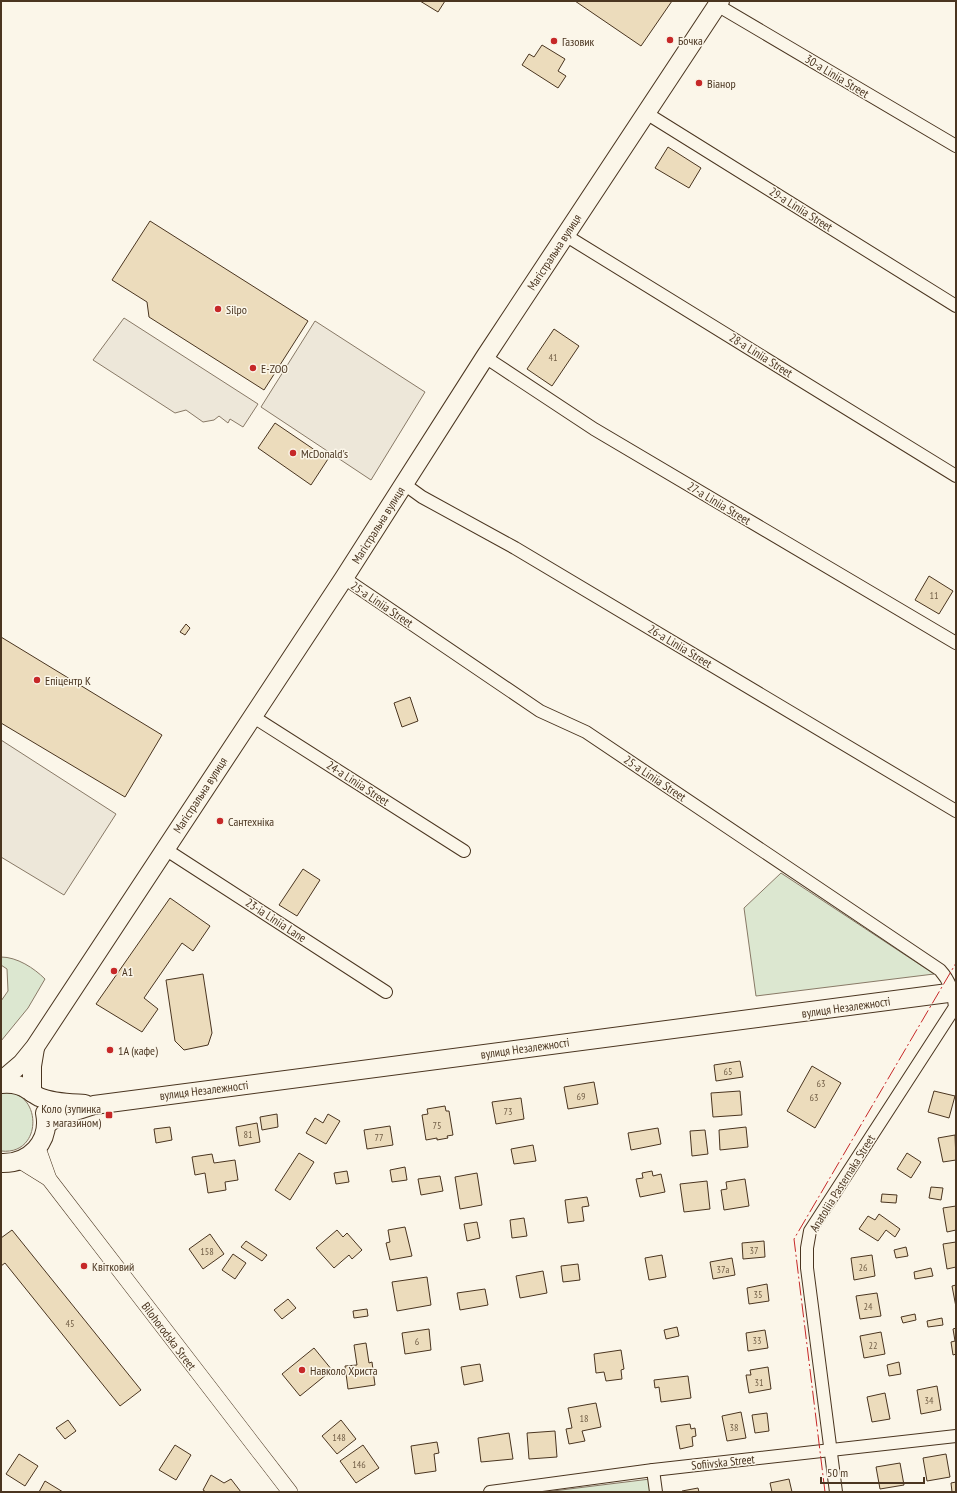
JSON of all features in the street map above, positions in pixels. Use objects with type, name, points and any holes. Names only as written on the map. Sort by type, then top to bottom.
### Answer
[{"type":"main road","name":"Магістральна вулиця","points":[[1,1082],[22,1063],[35,1047],[344,578],[485,357],[718,3]]},
{"type":"main road","name":"вулиця Незалежності","points":[[94,1105],[955,1001]]},
{"type":"main road","points":[[1,1163],[20,1161],[30,1156],[38,1148],[44,1137],[46,1125],[45,1115],[35,1094],[32,1066],[35,1047]]},
{"type":"main road","points":[[1,1082],[18,1085],[53,1101],[94,1105]]},
{"type":"main road","points":[[46,1125],[57,1117],[94,1105]]},
{"type":"street","name":"30-a Liniia Street","points":[[718,3],[956,146]]},
{"type":"street","name":"29-a Liniia Street","points":[[646,112],[956,306]]},
{"type":"street","name":"28-a Liniia Street","points":[[565,235],[956,476]]},
{"type":"street","name":"27-a Liniia Street","points":[[485,357],[594,429],[956,643]]},
{"type":"street","name":"26-a Liniia Street","points":[[404,484],[422,497],[515,548],[956,811]]},
{"type":"street","name":"25-a Liniia Street","points":[[344,578],[540,711],[586,732],[940,970],[946,977],[955,1001]]},
{"type":"street","name":"24-a Liniia Street","points":[[252,716],[464,851]]},
{"type":"street","name":"23-ia Liniia Lane","points":[[165,849],[386,992]]},
{"type":"street","name":"Anatoliia Pasternaka Street","points":[[836,1492],[806,1268],[810,1231],[955,1001]]},
{"type":"street","points":[[38,1148],[49,1179]]},
{"type":"street","points":[[20,1161],[49,1179]]},
{"type":"street","name":"Bilohorodska Street","points":[[49,1179],[290,1492]]},
{"type":"street","name":"Sofiivska Street","points":[[490,1492],[653,1470],[956,1436]]},
{"type":"street","points":[[653,1470],[656,1492]]},
{"type":"green space","points":[[781,873],[934,974],[756,996],[744,908]]},
{"type":"green space","points":[[1,957],[7,957],[25,964],[45,979],[28,1008],[1,1041],[1,1001],[8,991],[7,969],[1,965]]},
{"type":"green space","points":[[1,1093],[15,1094],[24,1100],[31,1110],[33,1121],[31,1133],[25,1143],[15,1150],[1,1151]]},
{"type":"green space","points":[[650,1479],[651,1492],[545,1492]]},
{"type":"shaded area","points":[[124,318],[258,404],[243,427],[230,419],[228,423],[219,416],[214,420],[203,422],[186,410],[175,413],[93,360]]},
{"type":"shaded area","points":[[315,321],[425,392],[371,480],[261,407]]},
{"type":"shaded area","points":[[1,740],[116,814],[64,895],[1,857]]},
{"type":"building","points":[[420,1],[445,1],[438,12]]},
{"type":"building","points":[[575,1],[672,1],[641,46]]},
{"type":"building","points":[[542,45],[565,59],[558,71],[566,76],[558,88],[522,65],[529,54],[534,57]]},
{"type":"building","points":[[668,147],[701,168],[689,188],[655,168]]},
{"type":"building","name":"Silpo","points":[[150,221],[308,321],[264,390],[149,317],[147,302],[112,280]]},
{"type":"building","points":[[554,329],[579,346],[552,386],[527,369]]},
{"type":"building","name":"McDonald's","points":[[275,423],[328,459],[311,485],[258,448]]},
{"type":"building","points":[[929,576],[953,591],[939,614],[915,600]]},
{"type":"building","points":[[186,624],[190,628],[185,635],[180,632]]},
{"type":"building","name":"Епіцентр К","points":[[1,637],[162,735],[125,797],[1,723]]},
{"type":"building","points":[[410,697],[418,721],[402,727],[394,703]]},
{"type":"building","points":[[303,869],[320,880],[297,916],[279,905]]},
{"type":"building","points":[[170,898],[210,926],[193,951],[182,943],[144,998],[158,1009],[142,1032],[96,1004]]},
{"type":"building","points":[[203,974],[212,1033],[208,1045],[184,1050],[175,1041],[166,980]]},
{"type":"building","points":[[740,1061],[743,1077],[716,1081],[714,1065]]},
{"type":"building","points":[[812,1066],[841,1083],[815,1128],[787,1111]]},
{"type":"building","points":[[594,1082],[598,1104],[568,1109],[564,1087]]},
{"type":"building","points":[[740,1091],[742,1115],[713,1117],[711,1093]]},
{"type":"building","points":[[934,1091],[955,1096],[949,1118],[928,1112]]},
{"type":"building","points":[[521,1098],[524,1119],[496,1124],[492,1102]]},
{"type":"building","points":[[445,1106],[446,1111],[449,1111],[453,1135],[447,1136],[448,1138],[426,1140],[422,1115],[428,1114],[427,1109]]},
{"type":"building","points":[[277,1114],[278,1127],[262,1130],[260,1117]]},
{"type":"building","points":[[328,1114],[340,1121],[326,1144],[306,1133],[315,1118],[323,1123]]},
{"type":"building","points":[[257,1123],[260,1142],[239,1146],[236,1127]]},
{"type":"building","points":[[390,1126],[393,1145],[367,1149],[364,1130]]},
{"type":"building","points":[[170,1127],[172,1140],[156,1143],[154,1129]]},
{"type":"building","points":[[746,1127],[748,1147],[720,1150],[719,1130]]},
{"type":"building","points":[[658,1128],[661,1144],[631,1150],[628,1133]]},
{"type":"building","points":[[705,1130],[708,1154],[692,1156],[690,1131]]},
{"type":"building","points":[[955,1135],[956,1160],[943,1162],[938,1138]]},
{"type":"building","points":[[533,1145],[536,1161],[514,1164],[511,1149]]},
{"type":"building","points":[[299,1153],[314,1162],[290,1200],[275,1190]]},
{"type":"building","points":[[907,1153],[921,1162],[911,1178],[897,1169]]},
{"type":"building","points":[[212,1154],[214,1163],[235,1160],[238,1180],[225,1182],[226,1190],[208,1193],[205,1173],[195,1175],[192,1157]]},
{"type":"building","points":[[405,1167],[407,1180],[392,1182],[390,1170]]},
{"type":"building","points":[[347,1171],[349,1182],[336,1184],[334,1173]]},
{"type":"building","points":[[652,1171],[653,1176],[661,1174],[665,1192],[640,1197],[636,1179],[643,1178],[642,1173]]},
{"type":"building","points":[[477,1173],[482,1205],[460,1209],[455,1177]]},
{"type":"building","points":[[440,1176],[443,1191],[421,1195],[418,1179]]},
{"type":"building","points":[[745,1179],[749,1206],[724,1210],[721,1190],[727,1189],[726,1182]]},
{"type":"building","points":[[707,1181],[710,1209],[684,1212],[680,1184]]},
{"type":"building","points":[[931,1187],[943,1188],[941,1200],[929,1198]]},
{"type":"building","points":[[882,1194],[897,1195],[896,1203],[881,1202]]},
{"type":"building","points":[[587,1197],[589,1206],[582,1207],[584,1221],[568,1223],[565,1200]]},
{"type":"building","points":[[956,1206],[956,1230],[947,1232],[943,1208]]},
{"type":"building","points":[[879,1214],[900,1229],[895,1237],[886,1230],[878,1241],[859,1229],[868,1216],[875,1220]]},
{"type":"building","points":[[524,1218],[527,1236],[512,1238],[510,1220]]},
{"type":"building","points":[[477,1222],[480,1238],[467,1241],[464,1224]]},
{"type":"building","points":[[405,1227],[412,1256],[390,1260],[386,1243],[390,1242],[388,1230]]},
{"type":"building","points":[[12,1230],[141,1390],[120,1406],[5,1263],[1,1266],[1,1238]]},
{"type":"building","points":[[337,1230],[343,1237],[347,1233],[362,1250],[352,1259],[349,1255],[334,1268],[316,1248]]},
{"type":"building","points":[[210,1234],[224,1254],[203,1269],[189,1249]]},
{"type":"building","points":[[246,1241],[267,1255],[262,1261],[241,1247]]},
{"type":"building","points":[[764,1241],[765,1257],[743,1259],[742,1243]]},
{"type":"building","points":[[956,1242],[956,1267],[947,1269],[943,1244]]},
{"type":"building","points":[[906,1247],[908,1256],[896,1258],[894,1250]]},
{"type":"building","points":[[233,1254],[246,1263],[235,1279],[222,1270]]},
{"type":"building","points":[[662,1255],[666,1277],[649,1280],[645,1258]]},
{"type":"building","points":[[872,1255],[875,1276],[854,1280],[851,1258]]},
{"type":"building","points":[[732,1258],[735,1275],[713,1279],[710,1262]]},
{"type":"building","points":[[578,1264],[580,1280],[563,1282],[561,1266]]},
{"type":"building","points":[[931,1268],[933,1276],[915,1279],[914,1272]]},
{"type":"building","points":[[543,1271],[547,1293],[520,1298],[516,1276]]},
{"type":"building","points":[[427,1277],[431,1305],[397,1311],[392,1282]]},
{"type":"building","points":[[767,1284],[769,1301],[749,1304],[747,1288]]},
{"type":"building","points":[[956,1285],[956,1307],[952,1286]]},
{"type":"building","points":[[485,1289],[488,1305],[460,1310],[457,1293]]},
{"type":"building","points":[[877,1293],[881,1316],[860,1319],[856,1296]]},
{"type":"building","points":[[288,1299],[296,1308],[282,1319],[274,1310]]},
{"type":"building","points":[[367,1309],[368,1316],[354,1318],[353,1311]]},
{"type":"building","points":[[915,1314],[916,1320],[903,1323],[901,1317]]},
{"type":"building","points":[[942,1318],[943,1325],[928,1327],[927,1321]]},
{"type":"building","points":[[677,1327],[679,1336],[666,1339],[664,1330]]},
{"type":"building","points":[[956,1328],[956,1354],[953,1355],[951,1342],[955,1341],[953,1329]]},
{"type":"building","points":[[429,1329],[431,1350],[405,1354],[402,1333]]},
{"type":"building","points":[[765,1330],[768,1348],[748,1351],[746,1333]]},
{"type":"building","points":[[881,1332],[885,1354],[864,1358],[860,1336]]},
{"type":"building","points":[[366,1343],[369,1363],[372,1362],[375,1385],[348,1389],[345,1366],[357,1365],[354,1345]]},
{"type":"building","points":[[314,1348],[332,1370],[300,1396],[282,1374]]},
{"type":"building","points":[[621,1350],[624,1369],[621,1370],[622,1379],[606,1381],[604,1372],[596,1373],[594,1354]]},
{"type":"building","points":[[899,1362],[901,1374],[889,1376],[887,1365]]},
{"type":"building","points":[[480,1364],[483,1381],[464,1385],[461,1367]]},
{"type":"building","points":[[768,1367],[771,1389],[749,1393],[746,1375],[751,1375],[750,1370]]},
{"type":"building","points":[[688,1376],[691,1398],[661,1402],[659,1387],[655,1388],[654,1380]]},
{"type":"building","points":[[937,1386],[941,1410],[921,1414],[917,1390]]},
{"type":"building","points":[[885,1393],[890,1419],[872,1422],[867,1397]]},
{"type":"building","points":[[596,1403],[601,1427],[582,1431],[585,1441],[569,1444],[566,1429],[572,1428],[568,1408]]},
{"type":"building","points":[[741,1412],[746,1438],[727,1441],[722,1416]]},
{"type":"building","points":[[767,1413],[769,1431],[755,1433],[752,1415]]},
{"type":"building","points":[[68,1420],[76,1431],[65,1439],[56,1428]]},
{"type":"building","points":[[341,1420],[356,1439],[337,1454],[322,1436]]},
{"type":"building","points":[[690,1424],[691,1429],[695,1428],[696,1436],[692,1437],[693,1446],[680,1449],[676,1426]]},
{"type":"building","points":[[555,1431],[557,1457],[529,1459],[527,1433]]},
{"type":"building","points":[[509,1433],[513,1459],[481,1462],[478,1438]]},
{"type":"building","points":[[437,1442],[439,1453],[434,1454],[436,1471],[415,1474],[411,1446]]},
{"type":"building","points":[[175,1445],[191,1455],[176,1480],[159,1470]]},
{"type":"building","points":[[363,1445],[379,1468],[356,1483],[340,1461]]},
{"type":"building","points":[[19,1454],[38,1466],[25,1486],[6,1474]]},
{"type":"building","points":[[946,1454],[950,1477],[927,1481],[923,1458]]},
{"type":"building","points":[[900,1463],[904,1485],[880,1489],[876,1467]]},
{"type":"building","points":[[211,1475],[224,1483],[231,1479],[241,1492],[206,1492],[203,1490]]},
{"type":"building","points":[[789,1479],[792,1492],[772,1492],[770,1483]]},
{"type":"building","points":[[45,1481],[63,1492],[39,1492]]},
{"type":"building","points":[[956,1482],[956,1492],[952,1492],[951,1483]]},
{"type":"building","points":[[698,1488],[699,1492],[682,1492],[682,1491]]},
{"type":"power","points":[[825,1492],[794,1239],[956,963]]},
{"type":"place","name":"Бочка","points":[[670,40]]},
{"type":"place","name":"Газовик","points":[[554,41]]},
{"type":"place","name":"Віанор","points":[[699,83]]},
{"type":"place","name":"Silpo","points":[[218,309]]},
{"type":"place","name":"E-ZOO","points":[[253,368]]},
{"type":"place","name":"McDonald's","points":[[293,453]]},
{"type":"place","name":"Епіцентр К","points":[[37,680]]},
{"type":"place","name":"Сантехніка","points":[[220,821]]},
{"type":"place","name":"А1","points":[[114,971]]},
{"type":"place","name":"1А (кафе)","points":[[110,1050]]},
{"type":"place","name":"Коло (зупинка з магазином)","points":[[109,1115]]},
{"type":"place","name":"Квітковий","points":[[84,1266]]},
{"type":"place","name":"Навколо Христа","points":[[302,1370]]}]
